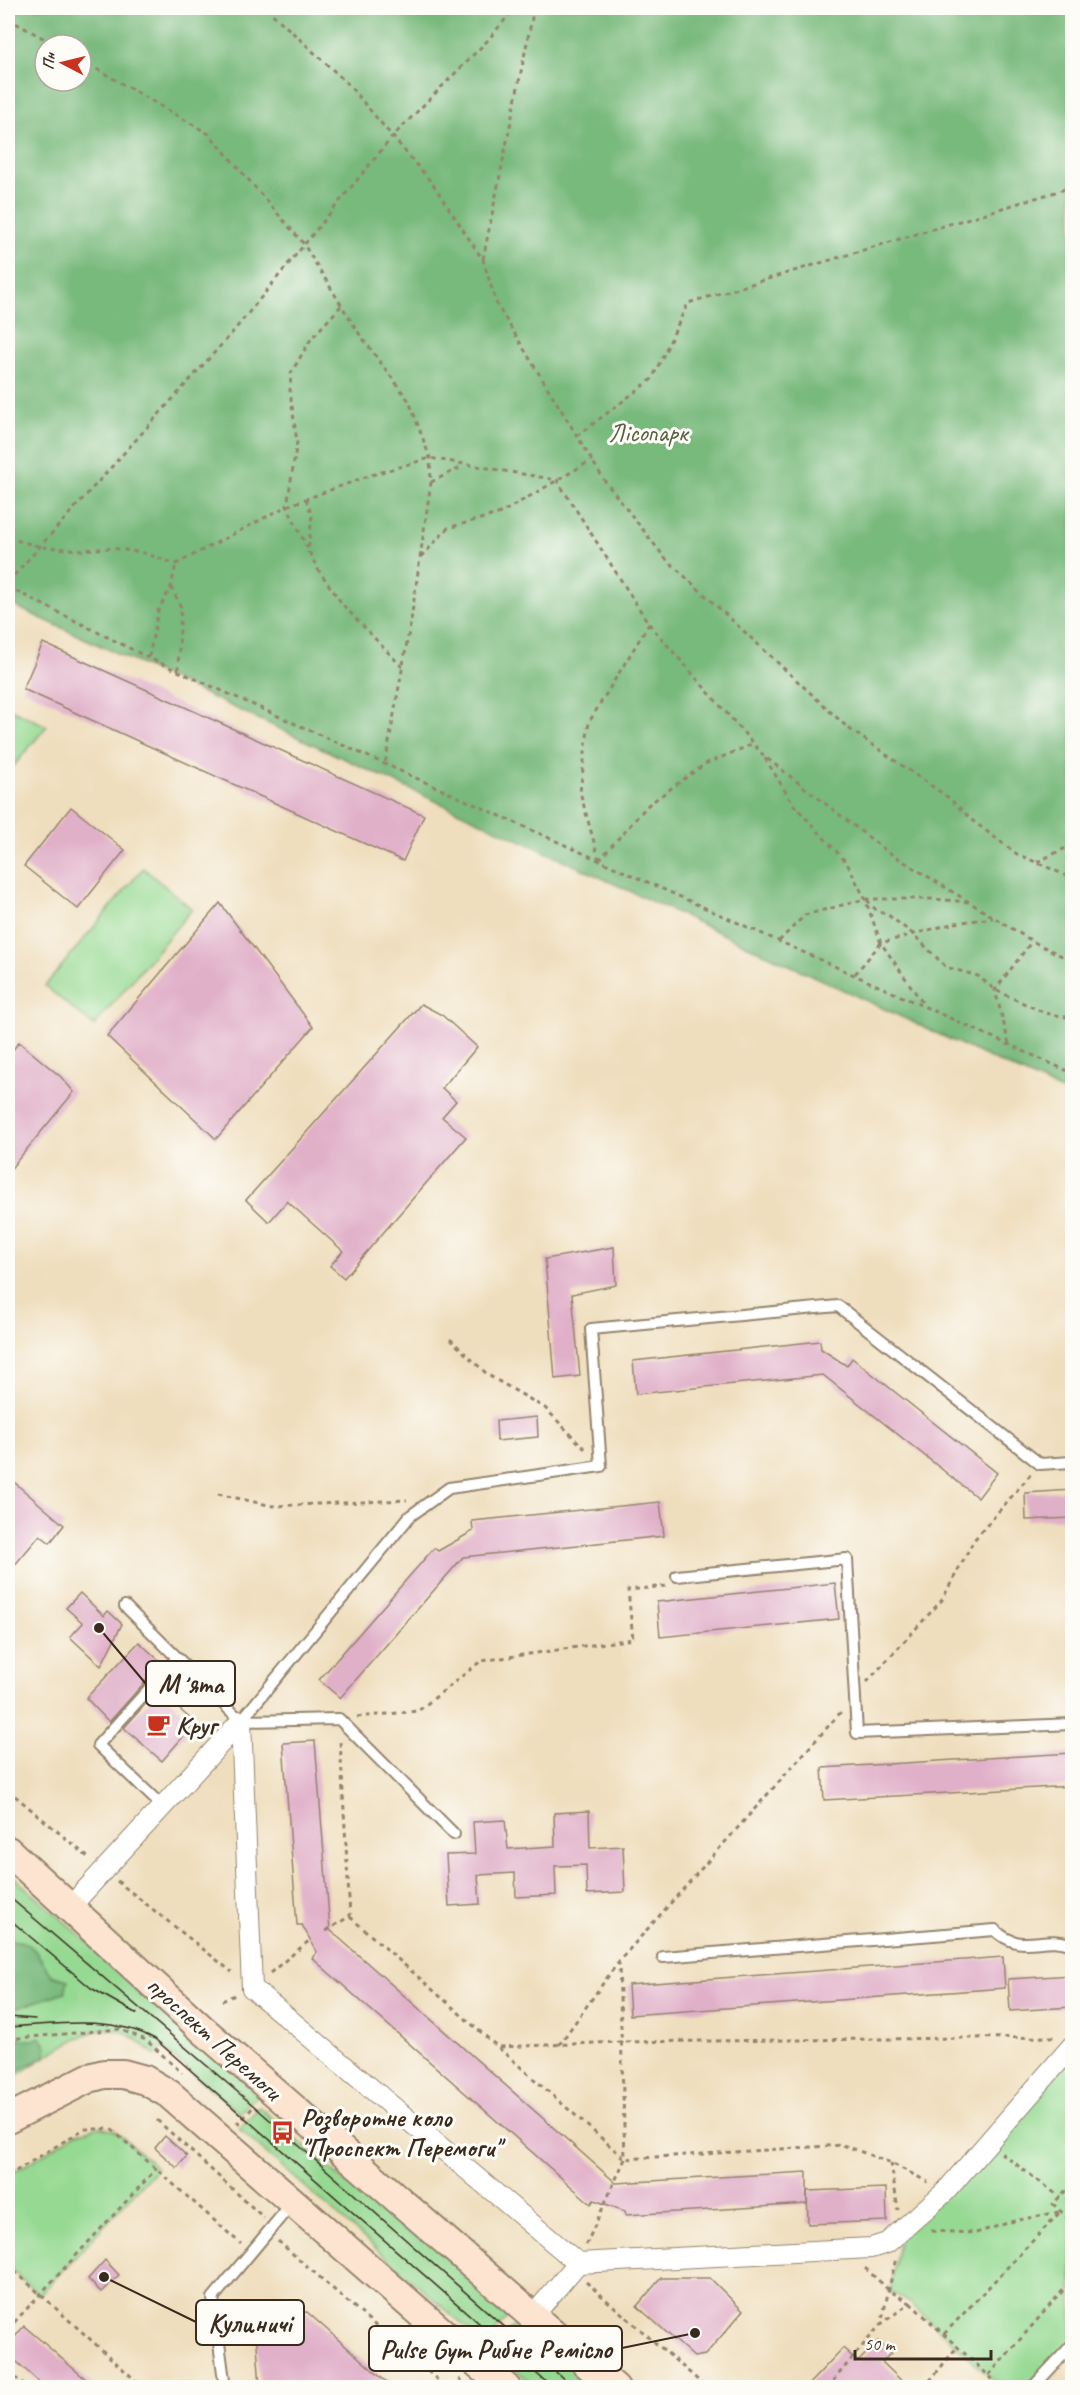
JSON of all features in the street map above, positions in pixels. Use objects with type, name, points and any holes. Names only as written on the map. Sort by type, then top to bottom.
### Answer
[{"type":"main road","name":"проспект Перемоги","points":[[8,1851],[521,2318],[615,2388]]},
{"type":"main road","points":[[8,2120],[89,2078],[114,2073],[134,2077],[169,2094],[506,2388]]},
{"type":"street","points":[[70,1907],[241,1721]]},
{"type":"street","points":[[241,1721],[252,1988],[575,2266]]},
{"type":"street","points":[[521,2318],[575,2266],[872,2248],[887,2243],[946,2191],[987,2143],[1066,2042]]},
{"type":"lane","points":[[241,1721],[410,1516],[449,1488],[601,1466],[591,1329],[838,1306],[1040,1464],[1072,1462]]},
{"type":"lane","points":[[676,1581],[847,1559],[857,1734],[1072,1724]]},
{"type":"lane","points":[[125,1606],[241,1721],[339,1719],[454,1834]]},
{"type":"lane","points":[[163,1807],[98,1745],[177,1658]]},
{"type":"lane","points":[[663,1957],[995,1930],[1006,1941],[1021,1944],[1055,1941],[1072,1945]]},
{"type":"lane","points":[[225,2388],[213,2298],[294,2202]]},
{"type":"lane","points":[[1032,2388],[1070,2351]]},
{"type":"path","points":[[266,8],[347,83],[432,183],[483,260],[496,305],[577,436],[592,460],[665,558],[848,728],[949,798],[973,821],[1017,854],[1072,878]]},
{"type":"path","points":[[515,8],[487,41],[393,136],[303,243],[232,333],[8,584],[149,658],[1072,1072]]},
{"type":"path","points":[[483,260],[534,8]]},
{"type":"path","points":[[8,19],[34,33]]},
{"type":"path","points":[[93,67],[209,134],[303,243],[341,306],[409,401],[430,458],[431,482],[403,668],[385,764]]},
{"type":"path","points":[[577,436],[652,379],[688,303],[1072,187]]},
{"type":"path","points":[[341,306],[311,339],[291,373],[290,391],[297,442],[287,506],[308,553],[343,605],[403,668]]},
{"type":"path","points":[[8,538],[42,547],[82,550],[112,549],[144,553],[176,564],[287,506],[368,476],[430,458],[464,466],[557,480],[649,624],[764,756],[885,850],[1032,941],[1072,961]]},
{"type":"path","points":[[420,558],[448,528],[501,513],[592,460]]},
{"type":"path","points":[[431,482],[464,466]]},
{"type":"path","points":[[568,474],[573,471]]},
{"type":"path","points":[[306,499],[312,516],[308,553]]},
{"type":"path","points":[[149,658],[158,611],[171,587],[176,564]]},
{"type":"path","points":[[171,587],[181,607],[178,670]]},
{"type":"path","points":[[599,860],[580,792],[589,722],[649,624]]},
{"type":"path","points":[[599,860],[648,805],[705,764],[753,744]]},
{"type":"path","points":[[764,756],[793,804],[847,863],[865,899],[881,943],[925,1006]]},
{"type":"path","points":[[1037,862],[1072,844]]},
{"type":"path","points":[[779,941],[805,915],[865,899],[933,899],[970,903]]},
{"type":"path","points":[[865,899],[877,911],[888,915],[913,934],[946,967],[978,976],[996,990],[1044,1013],[1072,1018]]},
{"type":"path","points":[[855,975],[881,943],[955,923],[995,918]]},
{"type":"path","points":[[1009,1044],[996,990],[1032,941]]},
{"type":"path","points":[[450,1340],[488,1375],[545,1408],[601,1466]]},
{"type":"path","points":[[559,2045],[619,1961],[942,1600],[974,1540],[1040,1464]]},
{"type":"path","points":[[218,1494],[273,1506],[436,1498]]},
{"type":"path","points":[[676,1581],[628,1590],[633,1639],[481,1661],[418,1711],[339,1719],[350,1916],[625,2159],[843,2145],[891,2163],[946,2191]]},
{"type":"path","points":[[8,1790],[252,1988],[310,1940]]},
{"type":"path","points":[[326,1931],[350,1916]]},
{"type":"path","points":[[619,1961],[619,2042],[625,2159],[575,2266],[707,2388]]},
{"type":"path","points":[[498,2047],[619,2042],[1066,2042]]},
{"type":"path","points":[[232,2117],[239,2123],[259,2101]]},
{"type":"path","points":[[157,2120],[264,2219],[269,2233],[447,2388]]},
{"type":"path","points":[[8,2176],[77,2133],[98,2127],[116,2131],[251,2253]]},
{"type":"path","points":[[987,2143],[1060,2197]]},
{"type":"path","points":[[881,2324],[890,2291],[901,2231],[891,2163]]},
{"type":"path","points":[[8,2329],[157,2168]]},
{"type":"path","points":[[1072,2188],[1071,2186],[1053,2204],[1068,2218],[1072,2213]]},
{"type":"path","points":[[901,2231],[976,2233],[1014,2221],[1061,2211]]},
{"type":"path","points":[[944,2334],[1061,2211]]},
{"type":"path","points":[[844,2248],[890,2291],[910,2303],[1002,2388]]},
{"type":"path","points":[[8,2265],[39,2296],[144,2388]]},
{"type":"path","points":[[989,2375],[1072,2280]]},
{"type":"path","points":[[827,2388],[881,2324],[910,2303]]},
{"type":"path","points":[[489,2344],[521,2318]]},
{"type":"path","points":[[924,2388],[958,2346]]},
{"type":"path","points":[[8,2371],[27,2388]]},
{"type":"green space","name":"Лісопарк","points":[[8,8],[1072,8],[1072,1096],[8,603]]},
{"type":"green space","points":[[8,708],[47,726],[12,768],[8,765]]},
{"type":"green space","points":[[143,868],[192,909],[94,1026],[45,986]]},
{"type":"green space","points":[[8,1872],[260,2093],[239,2113],[162,2047],[155,2055],[130,2035],[112,2029],[101,2030],[74,2040],[9,2080]]},
{"type":"green space","points":[[8,1941],[17,1941],[31,1946],[53,1976],[68,1980],[65,1992],[17,2008],[8,2006]]},
{"type":"green space","points":[[40,2037],[47,2047],[45,2057],[20,2069],[8,2069],[8,2039],[34,2040]]},
{"type":"green space","points":[[1072,2046],[1072,2345],[1032,2387],[1001,2387],[910,2303],[890,2291],[901,2231]]},
{"type":"green space","points":[[259,2107],[379,2211],[386,2202],[512,2313],[484,2343],[239,2129]]},
{"type":"green space","points":[[98,2127],[116,2131],[157,2168],[39,2296],[8,2265],[8,2176],[77,2133]]},
{"type":"green space","points":[[520,2319],[599,2387],[536,2387],[492,2350]]},
{"type":"building","points":[[43,643],[424,815],[403,861],[23,689]]},
{"type":"building","points":[[71,807],[125,850],[78,909],[24,866]]},
{"type":"building","points":[[220,903],[313,1027],[216,1139],[107,1036]]},
{"type":"building","points":[[421,1004],[442,1015],[477,1047],[442,1088],[456,1101],[442,1117],[466,1137],[344,1278],[330,1266],[343,1251],[287,1201],[269,1222],[246,1200]]},
{"type":"building","points":[[19,1042],[61,1077],[74,1092],[8,1172],[8,1056]]},
{"type":"building","points":[[614,1247],[616,1285],[572,1294],[580,1376],[555,1379],[545,1259]]},
{"type":"building","points":[[820,1341],[821,1349],[847,1366],[852,1358],[997,1473],[978,1498],[823,1375],[636,1394],[633,1361]]},
{"type":"building","points":[[537,1417],[538,1437],[497,1441],[496,1421]]},
{"type":"building","points":[[8,1477],[64,1525],[50,1543],[40,1535],[8,1573]]},
{"type":"building","points":[[1072,1490],[1072,1518],[1026,1520],[1025,1493]]},
{"type":"building","points":[[660,1502],[664,1536],[463,1557],[340,1698],[319,1680],[434,1548],[438,1551],[473,1531],[472,1521]]},
{"type":"building","points":[[835,1583],[839,1619],[660,1637],[657,1602]]},
{"type":"building","points":[[80,1593],[104,1616],[108,1611],[122,1624],[101,1666],[70,1637],[83,1623],[66,1608]]},
{"type":"building","points":[[139,1642],[162,1663],[109,1722],[86,1698]]},
{"type":"building","name":"Круг","points":[[158,1690],[195,1723],[162,1761],[124,1728]]},
{"type":"building","points":[[315,1741],[330,1930],[616,2183],[807,2172],[807,2204],[626,2215],[625,2211],[594,2200],[591,2204],[312,1958],[317,1952],[302,1925],[297,1925],[283,1743]]},
{"type":"building","points":[[1072,1753],[1072,1786],[824,1800],[822,1768]]},
{"type":"building","points":[[589,1811],[590,1848],[623,1846],[625,1892],[587,1894],[586,1865],[555,1866],[556,1895],[516,1897],[515,1873],[478,1875],[480,1904],[449,1906],[446,1855],[475,1854],[473,1822],[505,1820],[508,1849],[555,1846],[554,1813]]},
{"type":"building","points":[[1003,1957],[1005,1988],[630,2015],[628,1985]]},
{"type":"building","points":[[1072,1975],[1072,2007],[1010,2011],[1008,1979]]},
{"type":"building","points":[[165,2136],[187,2156],[177,2168],[155,2148]]},
{"type":"building","points":[[886,2188],[887,2221],[808,2224],[807,2191]]},
{"type":"building","points":[[105,2260],[119,2275],[101,2292],[88,2279]]},
{"type":"building","points":[[661,2278],[710,2278],[743,2311],[705,2355],[694,2357],[637,2306]]},
{"type":"building","points":[[307,2312],[393,2388],[260,2388],[255,2315]]},
{"type":"building","points":[[24,2326],[96,2388],[46,2388],[8,2354],[8,2345]]},
{"type":"building","points":[[878,2341],[891,2353],[882,2362],[909,2388],[805,2388],[843,2348],[858,2362]]},
{"type":"tram line","points":[[8,1896],[254,2106],[574,2388]]},
{"type":"tram line","points":[[8,1918],[91,1988],[137,2014]]},
{"type":"tram line","points":[[8,2017],[35,2019]]},
{"type":"tram line","points":[[8,2027],[64,2023],[102,2024],[138,2031],[155,2039],[553,2388]]},
{"type":"place","name":"Мʼята","points":[[99,1628]]},
{"type":"place","name":"Круг","points":[[158,1725]]},
{"type":"place","name":"Розворотне коло \"Проспект Перемоги\"","points":[[283,2132]]},
{"type":"place","name":"Кулиничі","points":[[104,2277]]},
{"type":"place","name":"Pulse Gym Рибне Ремісло","points":[[695,2333]]}]
